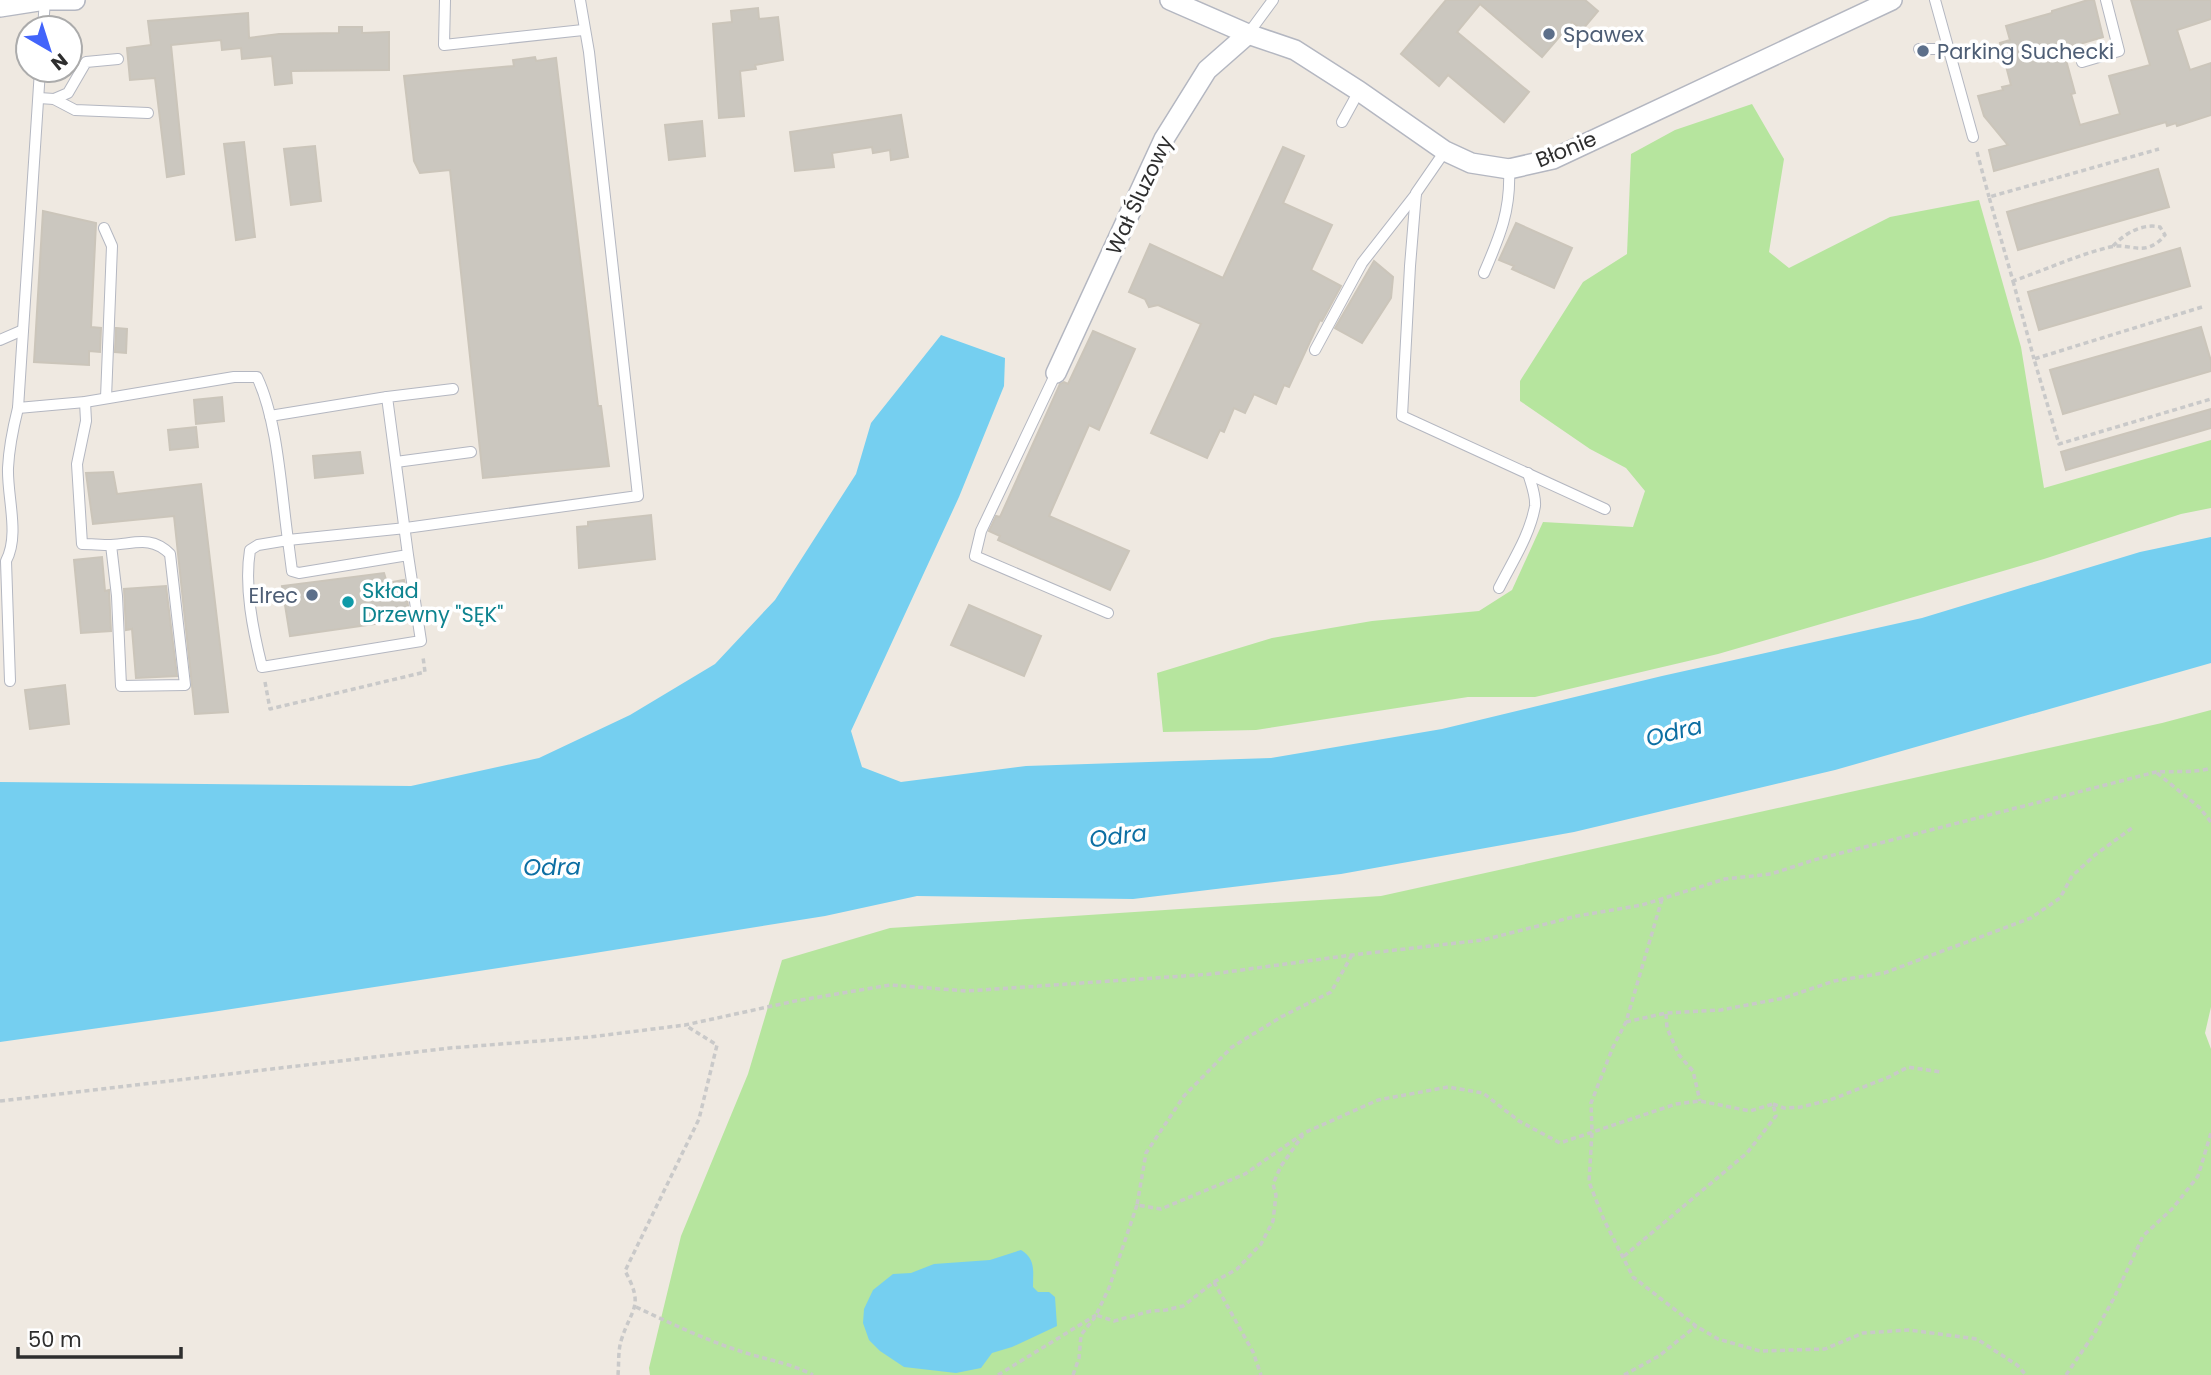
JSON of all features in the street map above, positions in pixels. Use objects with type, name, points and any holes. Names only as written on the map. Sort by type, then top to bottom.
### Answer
[{"type":"street","points":[[0,7],[45,0],[75,0]]},
{"type":"street","name":"Błonie","points":[[1170,0],[1248,34],[1295,50],[1445,151],[1471,163],[1509,169],[1553,159],[1892,0]]},
{"type":"street","name":"Wał Śluzowy","points":[[1056,373],[1164,139],[1207,70],[1248,34]]},
{"type":"lane","points":[[445,0],[444,45],[583,30]]},
{"type":"lane","points":[[387,397],[406,528],[408,555],[421,641],[262,667],[253,626],[248,566],[250,550],[258,545],[406,528],[638,496],[589,52],[583,30],[580,0]]},
{"type":"lane","points":[[1248,34],[1273,0]]},
{"type":"lane","points":[[1935,0],[1973,137]]},
{"type":"lane","points":[[2082,62],[2119,51],[2106,0]]},
{"type":"lane","points":[[1919,48],[1948,49]]},
{"type":"lane","points":[[54,99],[68,93],[86,62],[118,59]]},
{"type":"lane","points":[[10,681],[6,561],[12,549],[4,472],[18,408],[40,84]]},
{"type":"lane","points":[[1342,122],[1359,91]]},
{"type":"lane","points":[[39,98],[54,99],[75,110],[148,113]]},
{"type":"lane","points":[[1315,350],[1362,263],[1445,151]]},
{"type":"lane","points":[[1484,273],[1505,222],[1510,192],[1509,169]]},
{"type":"lane","points":[[1416,193],[1402,416],[1605,509]]},
{"type":"lane","points":[[104,228],[112,246],[106,398]]},
{"type":"lane","points":[[0,340],[23,330]]},
{"type":"lane","points":[[1056,373],[981,531],[975,556],[1108,613]]},
{"type":"lane","points":[[18,408],[85,402],[234,377],[257,377],[265,394],[270,416],[292,571],[299,573],[408,555]]},
{"type":"lane","points":[[270,416],[453,389]]},
{"type":"lane","points":[[85,402],[86,421],[77,464],[82,544],[111,545],[149,541],[162,546],[170,554],[185,685],[121,686],[117,596],[111,545]]},
{"type":"lane","points":[[396,462],[471,452]]},
{"type":"lane","points":[[1499,588],[1526,536],[1535,505],[1528,473]]},
{"type":"path","points":[[1973,137],[2059,444],[2211,399]]},
{"type":"path","points":[[1989,197],[2159,149]]},
{"type":"path","points":[[2013,281],[2113,246],[2125,234],[2151,225],[2160,227],[2165,235],[2157,244],[2135,249],[2113,246]]},
{"type":"path","points":[[2034,359],[2202,307]]},
{"type":"path","points":[[262,667],[270,709],[425,673],[421,641]]},
{"type":"path","points":[[0,1101],[450,1048],[590,1037],[685,1025],[795,1001],[890,985],[967,991],[1212,974],[1483,940],[1577,916],[1642,905],[1726,880],[1771,874],[1814,860],[2156,772],[2196,769],[2202,771],[2211,768]]},
{"type":"path","points":[[2156,772],[2199,807],[2211,822]]},
{"type":"path","points":[[1626,1022],[1666,1013],[1721,1010],[1784,998],[1834,981],[1884,973],[2031,918],[2060,898],[2072,876],[2095,855],[2132,828]]},
{"type":"path","points":[[1662,899],[1626,1022],[1612,1048],[1591,1102],[1589,1182],[1604,1220],[1633,1277],[1696,1326],[1718,1339],[1760,1351],[1825,1349],[1863,1333],[1909,1331],[1977,1339],[2017,1365],[2026,1375]]},
{"type":"path","points":[[1073,1375],[1079,1358],[1081,1335],[1096,1315],[1109,1287],[1137,1205],[1146,1153],[1184,1096],[1232,1047],[1281,1017],[1331,992],[1352,955]]},
{"type":"path","points":[[1666,1013],[1667,1028],[1679,1055],[1693,1071],[1700,1101]]},
{"type":"path","points":[[618,1375],[620,1342],[636,1307],[633,1287],[625,1271],[699,1118],[717,1045],[685,1025]]},
{"type":"path","points":[[1137,1205],[1161,1209],[1245,1174],[1304,1133],[1378,1100],[1448,1087],[1483,1093],[1519,1121],[1560,1143],[1676,1104],[1700,1101],[1750,1111],[1773,1104],[1784,1108],[1801,1107],[1830,1100],[1908,1067],[1941,1072]]},
{"type":"path","points":[[1623,1257],[1746,1153],[1776,1116],[1773,1104]]},
{"type":"path","points":[[1096,1315],[1114,1321],[1183,1306],[1214,1282],[1237,1269],[1261,1244],[1273,1220],[1276,1195],[1273,1184],[1280,1166],[1304,1133]]},
{"type":"path","points":[[2066,1375],[2107,1310],[2143,1236],[2174,1208],[2198,1176],[2211,1133]]},
{"type":"path","points":[[1214,1282],[1253,1352],[1262,1375]]},
{"type":"path","points":[[636,1307],[697,1335],[747,1353],[799,1367],[813,1375]]},
{"type":"path","points":[[999,1375],[1096,1315]]},
{"type":"path","points":[[1624,1375],[1659,1356],[1696,1326]]},
{"type":"green space","points":[[1752,104],[1784,159],[1769,252],[1789,268],[1890,217],[1979,200],[2021,347],[2044,488],[2211,440],[2211,508],[2181,514],[2044,559],[1718,654],[1535,697],[1468,697],[1256,730],[1163,732],[1157,673],[1272,638],[1372,621],[1479,611],[1512,590],[1543,522],[1633,527],[1645,491],[1626,468],[1590,449],[1520,401],[1520,381],[1583,282],[1627,254],[1631,154],[1675,130]]},
{"type":"green space","points":[[2211,710],[2211,1007],[2205,1033],[2211,1049],[2211,1375],[650,1375],[649,1368],[681,1236],[748,1074],[782,960],[890,928],[1381,896]]},
{"type":"water","name":"Odra","points":[[941,335],[1005,358],[1004,386],[959,497],[851,731],[862,767],[901,782],[1026,766],[1271,758],[1442,729],[1922,618],[2140,552],[2211,537],[2211,663],[1835,770],[1574,832],[1341,874],[1133,899],[917,896],[825,916],[576,956],[0,1042],[0,782],[411,786],[539,758],[630,715],[715,664],[775,600],[856,474],[871,423]]},
{"type":"water","points":[[1021,1250],[1031,1261],[1033,1287],[1038,1292],[1049,1292],[1055,1297],[1057,1326],[1012,1347],[992,1353],[981,1368],[956,1373],[904,1367],[869,1340],[863,1323],[864,1309],[873,1290],[893,1274],[911,1273],[934,1264],[990,1260]]},
{"type":"building","points":[[1446,0],[1585,0],[1598,11],[1582,30],[1572,22],[1542,57],[1480,4],[1457,32],[1529,92],[1504,122],[1448,75],[1439,86],[1401,54]]},
{"type":"building","points":[[2094,0],[2103,37],[2063,49],[2075,93],[2071,94],[2080,125],[2120,114],[2109,76],[2150,65],[2131,0],[2211,0],[2211,19],[2177,30],[2190,70],[2211,63],[2211,115],[2177,126],[2176,123],[2167,126],[2166,122],[1994,171],[1989,150],[2008,145],[1984,116],[1978,96],[2003,90],[2002,87],[2011,85],[2000,43],[2010,40],[2006,26]]},
{"type":"building","points":[[758,8],[759,19],[778,17],[783,60],[740,71],[744,116],[719,118],[713,24],[732,22],[731,11]]},
{"type":"building","points":[[248,13],[249,38],[279,34],[339,33],[339,27],[362,27],[362,33],[389,32],[389,70],[291,71],[292,83],[275,85],[272,56],[242,59],[241,48],[222,50],[221,40],[171,45],[184,174],[167,177],[155,78],[130,80],[127,48],[151,45],[148,21]]},
{"type":"building","points":[[535,57],[536,61],[556,58],[598,406],[601,406],[609,466],[483,478],[450,170],[420,173],[414,161],[404,76],[514,66],[513,60]]},
{"type":"building","points":[[901,115],[908,157],[891,160],[890,150],[873,153],[872,147],[832,153],[834,167],[795,171],[790,132]]},
{"type":"building","points":[[702,121],[705,156],[669,160],[665,125]]},
{"type":"building","points":[[244,142],[255,237],[236,240],[224,144]]},
{"type":"building","points":[[315,146],[321,201],[291,205],[284,149]]},
{"type":"building","points":[[1283,147],[1304,156],[1283,203],[1332,225],[1311,270],[1341,286],[1322,321],[1320,320],[1289,387],[1284,385],[1276,404],[1254,394],[1245,413],[1234,408],[1224,432],[1220,430],[1207,458],[1151,433],[1201,324],[1158,305],[1149,307],[1145,299],[1129,292],[1150,244],[1223,278]]},
{"type":"building","points":[[2158,169],[2169,207],[2018,250],[2007,212]]},
{"type":"building","points":[[43,211],[96,223],[91,327],[101,328],[100,352],[89,351],[89,365],[34,362]]},
{"type":"building","points":[[1516,223],[1572,248],[1554,288],[1512,269],[1514,266],[1499,260]]},
{"type":"building","points":[[2180,248],[2190,286],[2039,330],[2028,292]]},
{"type":"building","points":[[1374,261],[1393,277],[1391,298],[1362,343],[1335,328]]},
{"type":"building","points":[[2201,327],[2211,361],[2211,371],[2063,414],[2050,370]]},
{"type":"building","points":[[116,328],[127,329],[126,353],[115,352]]},
{"type":"building","points":[[1093,331],[1135,349],[1099,430],[1089,425],[1049,516],[1129,551],[1110,590],[998,540],[1000,536],[989,531],[996,516],[1000,517],[1060,384],[1068,384]]},
{"type":"building","points":[[222,397],[224,421],[196,424],[194,400]]},
{"type":"building","points":[[2211,409],[2211,428],[2066,470],[2061,452]]},
{"type":"building","points":[[196,427],[198,447],[170,450],[168,430]]},
{"type":"building","points":[[360,452],[363,473],[315,478],[313,456]]},
{"type":"building","points":[[113,472],[117,494],[201,484],[228,712],[195,714],[174,516],[93,524],[86,473]]},
{"type":"building","points":[[651,515],[655,559],[579,568],[577,527],[588,526],[588,522]]},
{"type":"building","points":[[102,557],[105,591],[109,590],[111,631],[81,633],[74,560]]},
{"type":"building","name":"Skład Drzewny \"SĘK\"","points":[[384,573],[387,583],[404,580],[410,619],[290,636],[282,586]]},
{"type":"building","points":[[166,586],[177,676],[136,678],[132,629],[126,630],[124,589]]},
{"type":"building","points":[[969,605],[1041,636],[1024,676],[951,645]]},
{"type":"building","points":[[65,685],[69,724],[30,729],[25,690]]},
{"type":"place","name":"Spawex","points":[[1549,34]]},
{"type":"place","name":"Parking Suchecki","points":[[1923,51]]},
{"type":"place","name":"Elrec","points":[[312,595]]},
{"type":"place","name":"Skład Drzewny \"SĘK\"","points":[[348,602]]}]
